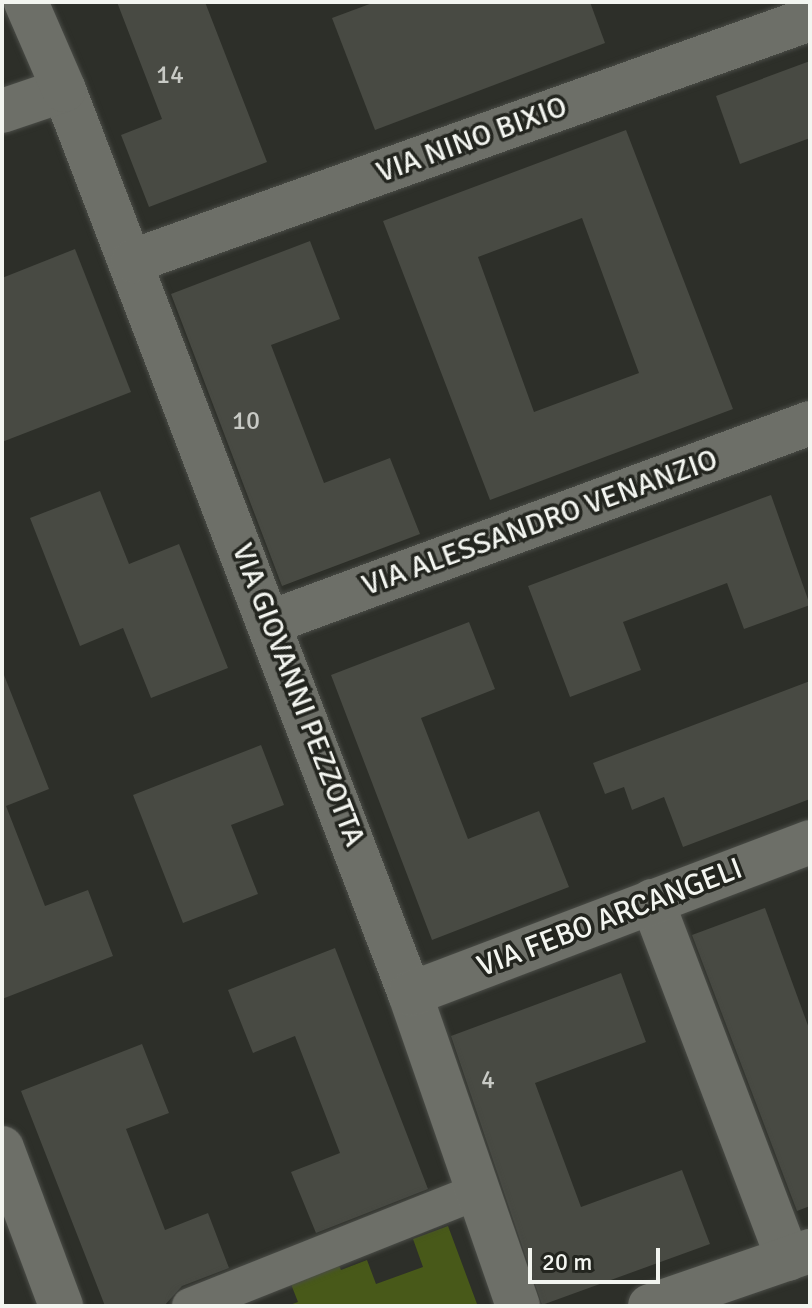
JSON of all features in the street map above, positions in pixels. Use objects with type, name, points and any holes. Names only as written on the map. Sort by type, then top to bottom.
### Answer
[{"type":"street","name":"VIA GIOVANNI PEZZOTTA","points":[[26,2],[133,261],[271,622],[410,994],[518,1306]]},
{"type":"street","name":"VIA NINO BIXIO","points":[[133,261],[810,19]]},
{"type":"street","points":[[2,111],[64,90]]},
{"type":"street","name":"VIA ALESSANDRO VENANZIO","points":[[271,622],[810,423]]},
{"type":"street","name":"VIA FEBO ARCANGELI","points":[[410,994],[810,842]]},
{"type":"street","points":[[650,1306],[799,1255],[652,901]]},
{"type":"street","points":[[2,1148],[61,1306]]},
{"type":"street","points":[[190,1306],[479,1191]]},
{"type":"green space","points":[[448,1226],[477,1304],[287,1306],[298,1302],[287,1274],[335,1256],[341,1270],[367,1260],[376,1284],[423,1267],[413,1239]]},
{"type":"building","points":[[117,2],[205,2],[267,162],[149,207],[121,135],[162,119]]},
{"type":"building","points":[[375,2],[590,2],[605,43],[375,130],[332,18]]},
{"type":"building","points":[[810,61],[810,138],[740,164],[716,96]]},
{"type":"building","points":[[626,130],[733,409],[490,500],[383,221]],"holes":[[[582,218],[639,373],[534,412],[478,257]]]},
{"type":"building","points":[[310,241],[340,319],[271,345],[324,483],[390,458],[420,534],[282,586],[171,294]]},
{"type":"building","points":[[75,249],[131,392],[2,442],[2,278]]},
{"type":"building","points":[[100,491],[129,564],[179,544],[228,668],[151,698],[123,628],[80,646],[30,518]]},
{"type":"building","points":[[771,495],[810,605],[744,629],[727,583],[623,622],[641,670],[570,697],[528,586]]},
{"type":"building","points":[[469,622],[495,689],[421,718],[468,839],[539,811],[569,887],[432,940],[331,675]]},
{"type":"building","points":[[4,675],[49,789],[6,806],[45,906],[88,890],[113,956],[2,999]]},
{"type":"building","points":[[810,681],[810,799],[683,847],[664,797],[632,810],[624,787],[605,794],[593,763]]},
{"type":"building","points":[[261,745],[284,805],[231,825],[258,894],[183,923],[133,795]]},
{"type":"building","points":[[765,908],[810,1031],[810,1206],[797,1211],[692,935]]},
{"type":"building","points":[[335,948],[428,1189],[316,1233],[291,1172],[340,1153],[295,1036],[253,1053],[228,990]]},
{"type":"building","points":[[621,973],[646,1042],[535,1083],[581,1207],[682,1170],[710,1244],[542,1305],[451,1036]]},
{"type":"building","points":[[142,1044],[169,1113],[126,1129],[165,1230],[208,1213],[229,1268],[182,1286],[164,1306],[105,1306],[21,1091]]}]
